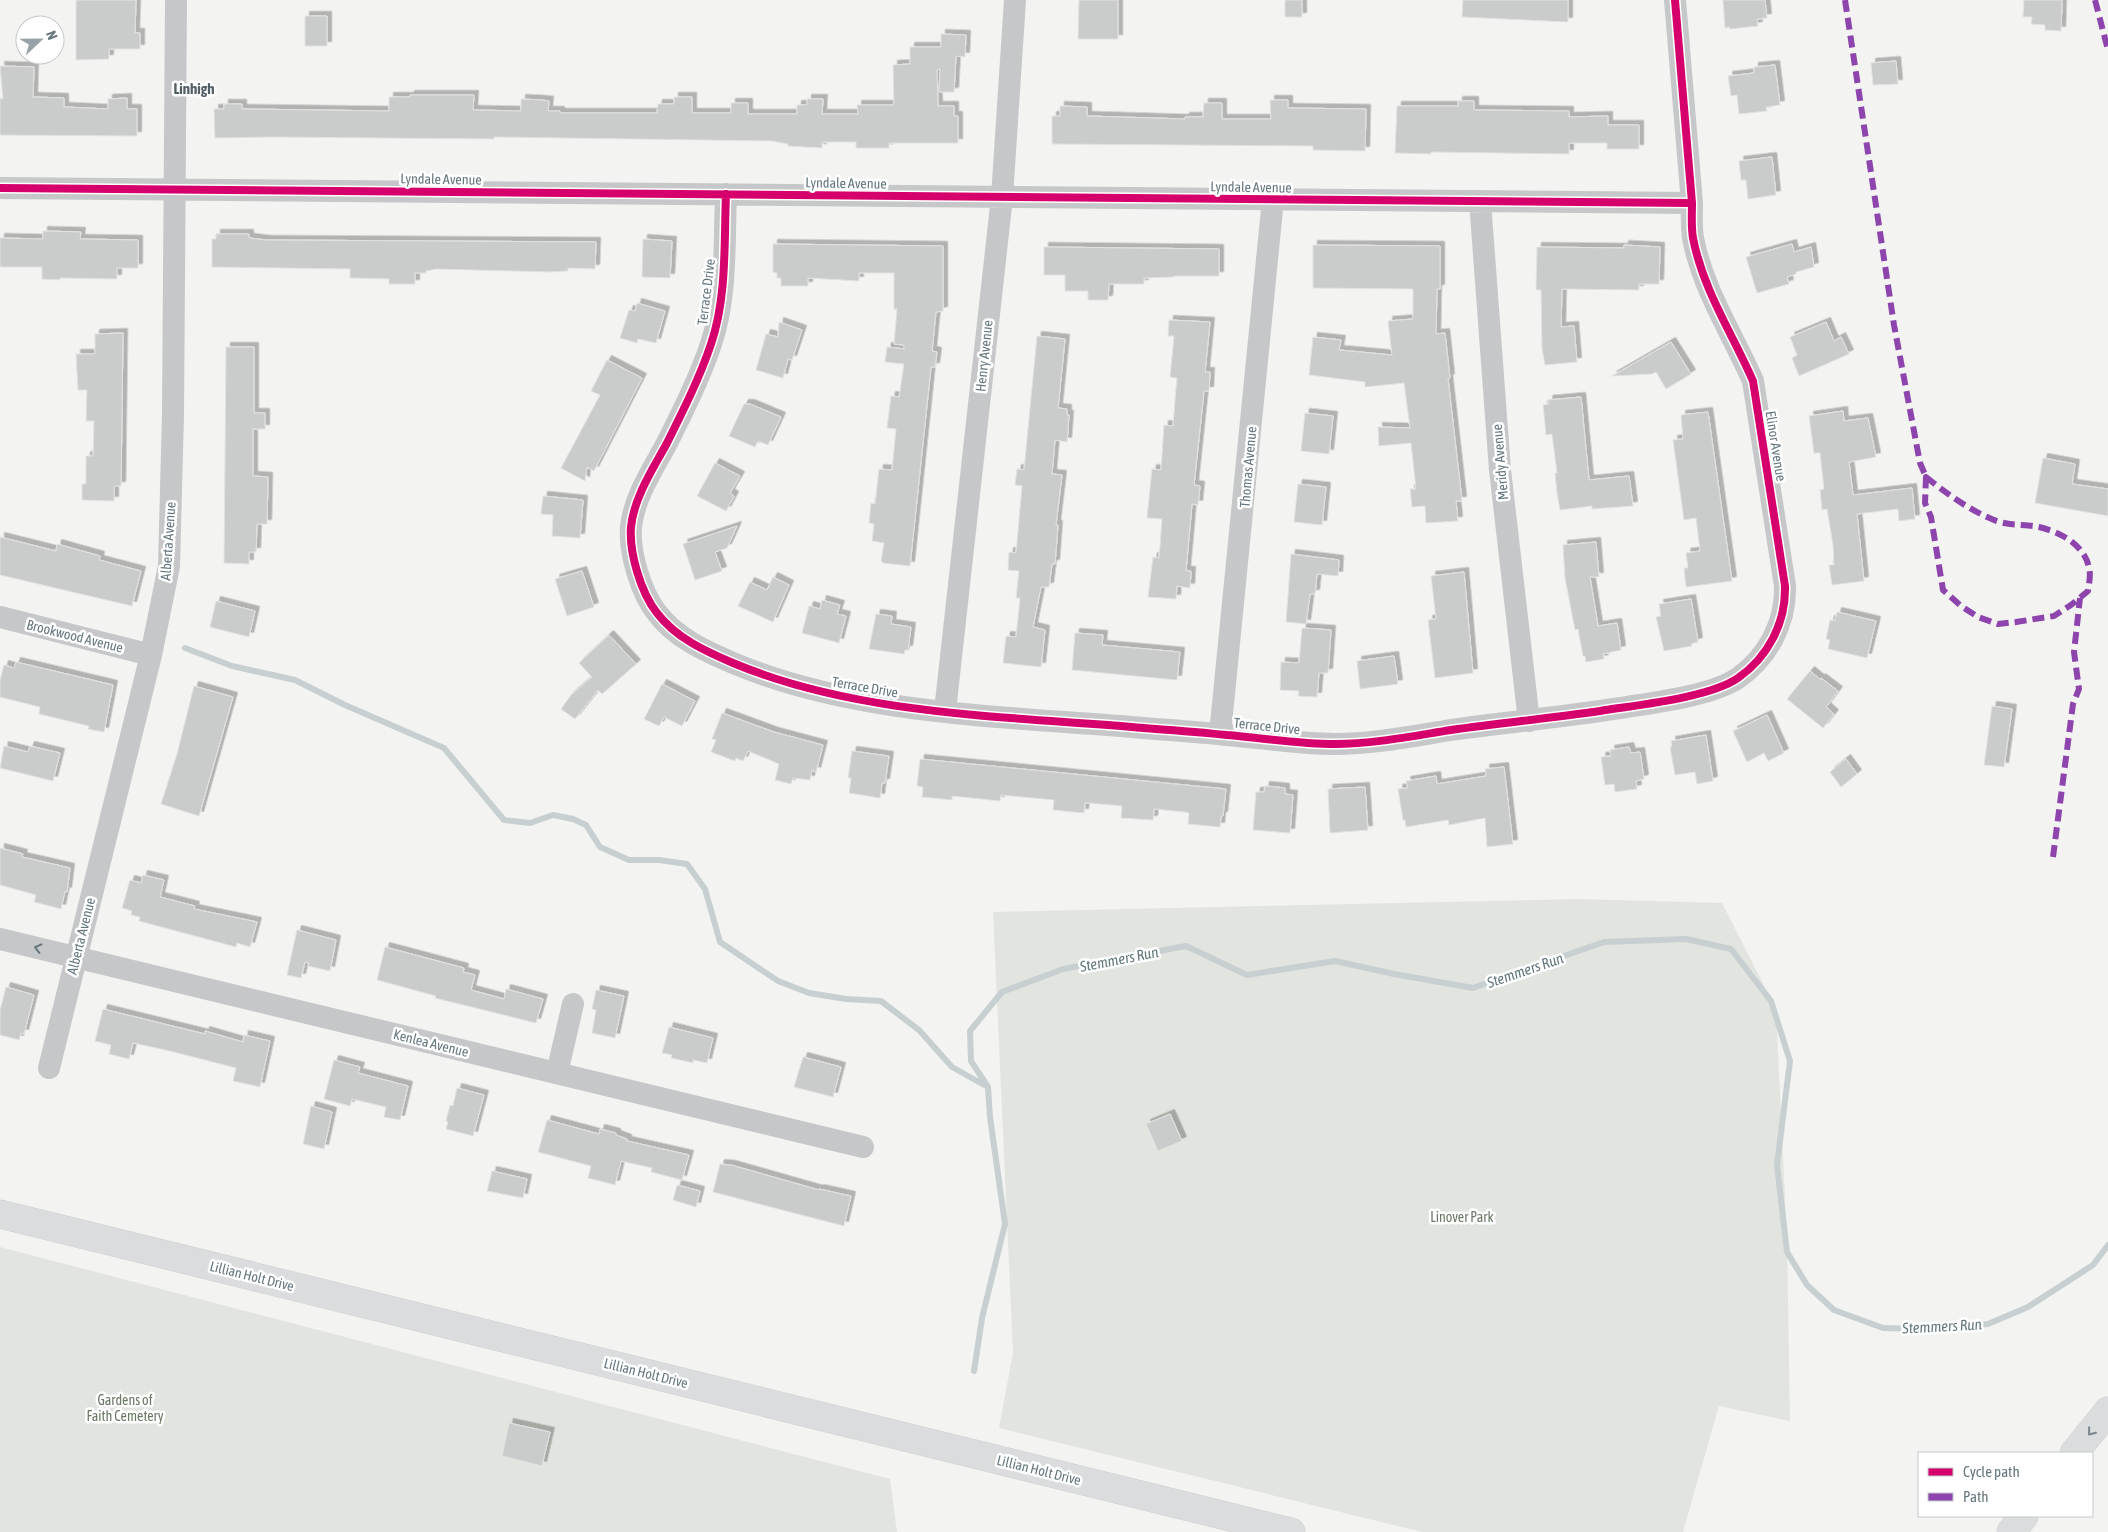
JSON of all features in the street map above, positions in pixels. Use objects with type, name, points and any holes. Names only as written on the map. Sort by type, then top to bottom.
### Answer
[{"type":"main road","name":"Lillian Holt Drive","points":[[0,1214],[1291,1532]]},
{"type":"main road","points":[[2075,1452],[2108,1411]]},
{"type":"main road","points":[[2011,1532],[2023,1517]]},
{"type":"street","name":"Alberta Avenue","points":[[49,1068],[151,655],[166,583],[170,547],[176,0]]},
{"type":"street","name":"Henry Avenue","points":[[944,711],[1002,197],[1014,0]]},
{"type":"street","name":"Elinor Avenue","points":[[1529,721],[1654,702],[1709,690],[1736,679],[1756,662],[1767,649],[1776,635],[1786,604],[1785,586],[1753,381],[1740,351],[1711,296],[1692,236],[1692,203],[1675,0]]},
{"type":"street","name":"Lyndale Avenue","points":[[0,188],[1692,203]]},
{"type":"street","name":"Terrace Drive","points":[[726,194],[722,286],[718,319],[711,344],[696,381],[647,478],[631,524],[631,545],[636,570],[653,609],[666,625],[684,639],[752,671],[803,688],[872,702],[944,711],[1295,742],[1339,744],[1529,721]]},
{"type":"street","name":"Thomas Avenue","points":[[1220,734],[1273,199]]},
{"type":"street","name":"Meridy Avenue","points":[[1480,201],[1500,470],[1529,721]]},
{"type":"street","name":"Brookwood Avenue","points":[[0,617],[151,655]]},
{"type":"street","name":"Kenlea Avenue","points":[[0,939],[863,1147]]},
{"type":"street","points":[[556,1073],[573,1004]]},
{"type":"green space","name":"Linover Park","points":[[1578,899],[1722,903],[1776,1009],[1787,1241],[1790,1421],[1719,1406],[1683,1532],[1422,1532],[999,1428],[1013,1353],[993,912]]},
{"type":"green space","name":"Gardens of Faith Cemetery","points":[[0,1247],[890,1479],[897,1532],[0,1532]]},
{"type":"building","points":[[76,0],[136,0],[135,33],[140,33],[140,49],[109,49],[109,59],[76,60]]},
{"type":"building","points":[[1079,0],[1118,0],[1118,39],[1078,39]]},
{"type":"building","points":[[1285,0],[1302,0],[1302,17],[1285,17]]},
{"type":"building","points":[[1463,0],[1568,0],[1568,22],[1462,17]]},
{"type":"building","points":[[1723,0],[1765,0],[1767,18],[1757,19],[1758,26],[1725,28]]},
{"type":"building","points":[[2024,0],[2062,0],[2061,31],[2045,30],[2045,25],[2031,24],[2032,17],[2023,17]]},
{"type":"building","points":[[305,16],[327,16],[327,46],[305,46]]},
{"type":"building","points":[[941,34],[966,35],[965,57],[956,56],[954,92],[939,92],[940,69],[937,70],[938,106],[954,106],[954,116],[958,116],[958,143],[889,143],[889,148],[856,148],[856,142],[822,142],[822,148],[788,146],[788,144],[772,141],[494,137],[494,139],[215,138],[214,109],[224,109],[224,104],[242,104],[242,109],[389,111],[389,97],[410,97],[410,95],[474,95],[473,110],[521,111],[521,99],[541,100],[549,101],[548,111],[560,111],[560,113],[657,113],[658,104],[674,104],[674,97],[692,97],[692,113],[731,113],[731,103],[748,103],[748,114],[797,114],[797,105],[807,105],[807,99],[823,99],[822,114],[858,114],[857,105],[894,105],[893,65],[910,64],[910,47],[941,47]]},
{"type":"building","points":[[1896,61],[1898,84],[1873,85],[1871,63]]},
{"type":"building","points":[[1775,65],[1780,105],[1766,107],[1767,111],[1739,114],[1737,95],[1731,96],[1728,76],[1754,73],[1754,67]]},
{"type":"building","points":[[0,66],[34,67],[33,97],[64,98],[64,107],[108,109],[108,99],[127,98],[127,109],[137,109],[137,136],[0,135],[0,98],[3,99]]},
{"type":"building","points":[[1270,100],[1288,100],[1288,108],[1366,109],[1365,151],[1313,150],[1313,146],[1052,144],[1052,116],[1060,116],[1060,106],[1087,107],[1087,116],[1185,119],[1185,117],[1203,117],[1204,103],[1222,103],[1222,119],[1271,119]]},
{"type":"building","points":[[1458,101],[1474,101],[1474,110],[1569,111],[1569,117],[1608,116],[1608,125],[1639,125],[1639,149],[1607,149],[1607,143],[1569,143],[1569,154],[1395,153],[1397,106],[1458,106]]},
{"type":"building","points":[[1772,157],[1776,195],[1748,199],[1746,180],[1741,180],[1739,161]]},
{"type":"building","points":[[43,231],[81,232],[80,239],[138,240],[138,268],[117,268],[117,279],[60,278],[60,280],[42,279],[42,267],[0,267],[0,238],[43,239]]},
{"type":"building","points":[[216,234],[249,234],[249,238],[266,240],[596,242],[595,269],[568,268],[568,271],[551,272],[436,269],[426,271],[426,273],[415,273],[415,284],[389,284],[389,279],[350,278],[350,269],[212,267],[212,239],[216,239]]},
{"type":"building","points":[[643,239],[672,241],[670,278],[642,277]]},
{"type":"building","points":[[773,244],[943,246],[943,311],[936,312],[932,351],[937,352],[935,367],[931,367],[910,566],[883,563],[881,561],[884,543],[872,541],[874,524],[869,523],[871,503],[875,504],[879,469],[892,470],[896,429],[887,428],[891,396],[899,397],[904,364],[885,362],[887,347],[904,349],[904,345],[894,344],[897,309],[894,309],[894,273],[859,273],[859,281],[808,278],[808,286],[781,286],[781,278],[777,278],[777,273],[773,272]]},
{"type":"building","points":[[1792,244],[1794,252],[1811,247],[1814,267],[1796,272],[1796,274],[1787,277],[1789,284],[1757,293],[1746,257]]},
{"type":"building","points":[[1313,245],[1440,246],[1440,289],[1437,289],[1436,334],[1445,333],[1450,378],[1448,379],[1462,501],[1456,501],[1458,521],[1426,523],[1425,506],[1412,507],[1410,489],[1416,489],[1411,443],[1379,446],[1378,427],[1410,428],[1404,383],[1365,387],[1365,382],[1309,375],[1313,337],[1341,340],[1339,350],[1392,355],[1388,321],[1413,319],[1413,289],[1313,288]]},
{"type":"building","points":[[1624,245],[1660,247],[1659,284],[1639,284],[1639,290],[1562,289],[1561,327],[1574,326],[1577,362],[1545,365],[1542,349],[1541,290],[1536,290],[1537,247],[1624,248]]},
{"type":"building","points":[[1044,247],[1219,249],[1219,276],[1144,278],[1144,284],[1109,284],[1108,300],[1088,300],[1088,291],[1065,291],[1065,275],[1044,275]]},
{"type":"building","points":[[637,303],[665,311],[656,343],[638,339],[637,343],[620,338],[629,310],[635,311]]},
{"type":"building","points":[[1169,320],[1210,322],[1205,372],[1210,372],[1209,391],[1204,391],[1194,485],[1200,486],[1198,505],[1192,504],[1186,571],[1191,571],[1190,588],[1177,586],[1176,599],[1148,597],[1153,557],[1159,558],[1162,519],[1147,518],[1152,469],[1161,470],[1164,425],[1173,426],[1177,378],[1170,377],[1174,336],[1168,336]]},
{"type":"building","points":[[779,322],[802,330],[792,360],[788,359],[783,378],[756,370],[766,334],[778,337]]},
{"type":"building","points":[[1826,322],[1834,341],[1841,337],[1849,354],[1799,376],[1792,358],[1797,355],[1790,337]]},
{"type":"building","points":[[123,333],[121,486],[114,486],[114,501],[82,500],[82,484],[86,484],[86,456],[93,456],[94,421],[86,421],[87,390],[78,390],[76,354],[95,354],[95,334]]},
{"type":"building","points":[[1037,336],[1065,339],[1058,408],[1067,409],[1067,415],[1069,415],[1067,442],[1055,440],[1052,474],[1062,475],[1056,525],[1058,525],[1055,564],[1052,564],[1049,587],[1041,587],[1033,627],[1045,630],[1041,667],[1003,663],[1006,636],[1016,637],[1020,598],[1016,598],[1019,571],[1008,570],[1009,552],[1016,553],[1022,486],[1015,485],[1017,469],[1024,470]]},
{"type":"building","points":[[1671,342],[1691,374],[1666,389],[1656,372],[1652,374],[1612,376]]},
{"type":"building","points":[[226,347],[254,347],[254,413],[265,413],[265,429],[253,429],[253,476],[268,477],[267,524],[257,524],[256,552],[249,552],[249,564],[224,563]]},
{"type":"building","points":[[607,360],[642,378],[594,471],[587,467],[585,481],[561,468],[600,395],[591,391]]},
{"type":"building","points":[[1581,397],[1589,480],[1629,476],[1633,506],[1592,509],[1592,506],[1560,510],[1552,434],[1546,435],[1543,405],[1549,404],[1548,400]]},
{"type":"building","points":[[744,404],[750,404],[781,417],[768,445],[758,441],[755,447],[729,436]]},
{"type":"building","points":[[1843,411],[1844,421],[1868,418],[1876,457],[1849,462],[1853,495],[1912,488],[1915,519],[1899,521],[1898,509],[1857,514],[1864,581],[1832,585],[1829,565],[1834,565],[1833,545],[1827,509],[1822,510],[1820,490],[1824,489],[1820,453],[1814,453],[1809,416]]},
{"type":"building","points":[[1708,412],[1732,581],[1686,587],[1684,568],[1688,568],[1686,553],[1700,551],[1696,518],[1684,520],[1673,440],[1683,439],[1681,415]]},
{"type":"building","points":[[1305,413],[1333,416],[1329,454],[1301,451]]},
{"type":"building","points":[[2043,458],[2075,464],[2072,484],[2108,489],[2108,516],[2035,503]]},
{"type":"building","points":[[715,463],[740,476],[730,493],[734,496],[726,511],[697,496]]},
{"type":"building","points":[[1298,484],[1326,487],[1322,525],[1294,522]]},
{"type":"building","points":[[543,496],[583,500],[580,538],[552,536],[553,515],[541,514]]},
{"type":"building","points":[[737,526],[727,548],[715,552],[722,571],[695,580],[683,544]]},
{"type":"building","points":[[0,537],[56,551],[57,544],[100,556],[99,560],[141,571],[132,606],[0,575]]},
{"type":"building","points":[[1596,542],[1599,577],[1590,577],[1598,626],[1617,623],[1621,650],[1603,654],[1604,659],[1586,662],[1585,656],[1583,656],[1578,629],[1575,630],[1565,578],[1563,545]]},
{"type":"building","points":[[1291,554],[1339,560],[1338,576],[1317,574],[1315,594],[1310,594],[1306,624],[1286,622]]},
{"type":"building","points":[[582,571],[594,607],[567,616],[555,579]]},
{"type":"building","points":[[1464,572],[1473,673],[1435,678],[1428,620],[1436,619],[1431,576]]},
{"type":"building","points":[[773,577],[789,585],[773,622],[738,606],[750,582],[767,590]]},
{"type":"building","points":[[1691,599],[1698,642],[1691,644],[1692,646],[1664,651],[1656,617],[1661,616],[1659,604]]},
{"type":"building","points":[[822,600],[840,605],[837,614],[846,616],[839,643],[802,633],[809,606],[820,609]]},
{"type":"building","points":[[216,601],[255,611],[249,637],[210,627]]},
{"type":"building","points":[[1837,612],[1876,621],[1867,658],[1828,649],[1830,640],[1826,639],[1830,620],[1835,621]]},
{"type":"building","points":[[876,614],[892,616],[891,624],[911,627],[908,650],[905,650],[904,654],[869,649]]},
{"type":"building","points":[[1302,628],[1331,630],[1328,673],[1319,673],[1317,697],[1298,696],[1299,691],[1280,690],[1281,662],[1299,663]]},
{"type":"building","points":[[1075,633],[1103,635],[1102,645],[1180,652],[1177,680],[1072,670]]},
{"type":"building","points":[[609,635],[636,664],[602,694],[598,690],[575,719],[561,709],[571,695],[592,677],[579,663]]},
{"type":"building","points":[[1394,656],[1398,684],[1360,689],[1357,661]]},
{"type":"building","points":[[16,662],[113,685],[104,732],[88,729],[89,726],[39,714],[40,707],[0,697],[0,680],[4,665],[14,668]]},
{"type":"building","points":[[1810,671],[1838,691],[1826,707],[1834,714],[1823,728],[1787,699]]},
{"type":"building","points":[[662,684],[695,701],[682,726],[664,717],[659,726],[644,719]]},
{"type":"building","points":[[194,686],[233,697],[199,816],[161,804],[177,754]]},
{"type":"building","points":[[1992,706],[2012,709],[2004,767],[1984,765]]},
{"type":"building","points":[[722,713],[774,732],[823,745],[816,772],[812,770],[810,780],[793,778],[791,784],[775,780],[779,764],[748,751],[743,761],[736,758],[735,761],[711,752],[716,740],[712,739]]},
{"type":"building","points":[[1767,715],[1784,753],[1768,761],[1764,753],[1747,762],[1733,731]]},
{"type":"building","points":[[1706,735],[1713,781],[1697,784],[1695,772],[1675,775],[1670,747],[1672,747],[1671,741]]},
{"type":"building","points":[[4,746],[28,752],[30,746],[60,753],[53,781],[0,768]]},
{"type":"building","points":[[1629,747],[1631,753],[1640,752],[1644,779],[1636,781],[1637,789],[1615,792],[1614,784],[1605,785],[1601,757],[1611,756],[1610,750]]},
{"type":"building","points":[[852,751],[889,756],[885,783],[882,783],[880,798],[849,793],[851,778],[848,778]]},
{"type":"building","points":[[920,759],[1226,789],[1223,816],[1221,816],[1220,827],[1188,824],[1189,813],[1185,812],[1154,809],[1153,820],[1121,818],[1122,806],[1085,803],[1084,813],[1053,810],[1054,800],[1001,795],[1000,801],[952,796],[952,800],[922,797],[923,787],[917,786]]},
{"type":"building","points":[[1846,759],[1857,774],[1841,787],[1830,772]]},
{"type":"building","points":[[1504,767],[1513,844],[1487,847],[1485,818],[1449,825],[1448,820],[1406,827],[1398,789],[1408,788],[1406,781],[1436,776],[1437,784],[1486,776],[1485,769]]},
{"type":"building","points":[[1265,786],[1285,788],[1285,794],[1293,795],[1290,833],[1253,830],[1256,792],[1264,792]]},
{"type":"building","points":[[1365,787],[1368,830],[1330,833],[1328,789]]},
{"type":"building","points":[[0,848],[23,854],[22,857],[70,868],[67,892],[65,891],[61,909],[34,902],[36,895],[0,885]]},
{"type":"building","points":[[143,875],[164,880],[160,897],[195,906],[194,909],[257,922],[250,947],[237,943],[236,947],[139,921],[140,917],[131,915],[132,911],[122,908],[130,880],[141,883]]},
{"type":"building","points":[[297,930],[336,940],[330,971],[308,966],[309,963],[305,962],[301,978],[287,975]]},
{"type":"building","points":[[385,947],[464,968],[463,972],[475,975],[471,990],[504,999],[506,989],[543,999],[536,1023],[435,998],[436,996],[377,980]]},
{"type":"building","points":[[6,987],[34,995],[24,1034],[21,1033],[19,1040],[0,1035],[0,1010]]},
{"type":"building","points":[[596,990],[624,996],[615,1038],[592,1033],[596,1010],[592,1009]]},
{"type":"building","points":[[103,1009],[205,1034],[205,1031],[243,1042],[244,1035],[270,1041],[260,1087],[233,1081],[236,1068],[170,1051],[133,1043],[129,1059],[109,1054],[111,1045],[95,1041]]},
{"type":"building","points":[[669,1027],[713,1038],[707,1063],[693,1060],[693,1063],[671,1058],[672,1055],[662,1053]]},
{"type":"building","points":[[803,1057],[841,1067],[833,1097],[794,1087]]},
{"type":"building","points":[[334,1060],[360,1067],[358,1073],[408,1086],[400,1120],[384,1117],[386,1107],[352,1099],[350,1106],[324,1099]]},
{"type":"building","points":[[457,1088],[484,1095],[473,1136],[446,1129],[450,1105],[453,1106]]},
{"type":"building","points":[[311,1106],[332,1112],[324,1149],[303,1144]]},
{"type":"building","points":[[1170,1114],[1182,1141],[1158,1151],[1146,1124]]},
{"type":"building","points":[[547,1120],[599,1134],[600,1129],[616,1133],[616,1135],[627,1139],[627,1141],[689,1155],[682,1180],[651,1172],[652,1168],[621,1161],[615,1185],[588,1178],[591,1166],[538,1152]]},
{"type":"building","points":[[720,1164],[731,1165],[819,1190],[851,1196],[844,1226],[713,1192]]},
{"type":"building","points":[[492,1171],[527,1179],[523,1198],[487,1191]]},
{"type":"building","points":[[677,1185],[700,1191],[696,1207],[673,1200]]},
{"type":"building","points":[[509,1423],[550,1432],[542,1466],[502,1456]]},
{"type":"waterway","points":[[185,648],[232,666],[295,680],[345,705],[444,748],[504,820],[530,823],[553,815],[573,819],[586,825],[600,847],[629,860],[659,860],[687,864],[705,889],[720,942],[778,981],[809,993],[846,999],[881,1001],[919,1030],[952,1067],[986,1086]]},
{"type":"waterway","name":"Stemmers Run","points":[[974,1371],[982,1318],[1005,1224],[990,1117],[988,1087],[971,1061],[970,1031],[1002,992],[1063,969],[1186,946],[1247,975],[1335,961],[1473,988],[1604,942],[1686,939],[1731,949],[1771,1001],[1790,1061],[1777,1165],[1787,1252],[1807,1285],[1834,1310],[1883,1328],[1922,1329],[1988,1324],[2028,1307],[2093,1265],[2108,1245]]},
{"type":"marked path","points":[[1845,0],[1894,325],[1920,463],[1926,477]]},
{"type":"marked path","points":[[2095,0],[2108,50]]},
{"type":"marked path","points":[[1926,477],[1958,501],[1994,520],[2039,527],[2063,536],[2077,546],[2087,560],[2090,574],[2088,591],[2054,616],[2016,622],[1998,624],[1978,617],[1961,606],[1943,590],[1931,517],[1925,503],[1926,477]]},
{"type":"marked path","points":[[2053,857],[2073,704],[2079,689],[2074,652],[2080,598]]},
{"type":"cycle path","points":[[726,194],[724,270],[720,308],[711,344],[691,394],[640,494],[631,527],[632,549],[637,572],[651,605],[673,630],[702,648],[733,663],[781,681],[831,694],[883,704],[987,716],[1185,731],[1322,744],[1378,741],[1672,700],[1725,685],[1749,670],[1773,638],[1782,613],[1785,586],[1753,381],[1711,293],[1693,238],[1692,203],[1675,0]]},
{"type":"cycle path","points":[[0,188],[1692,203]]},
{"type":"district","name":"Linhigh","points":[[194,88]]}]
